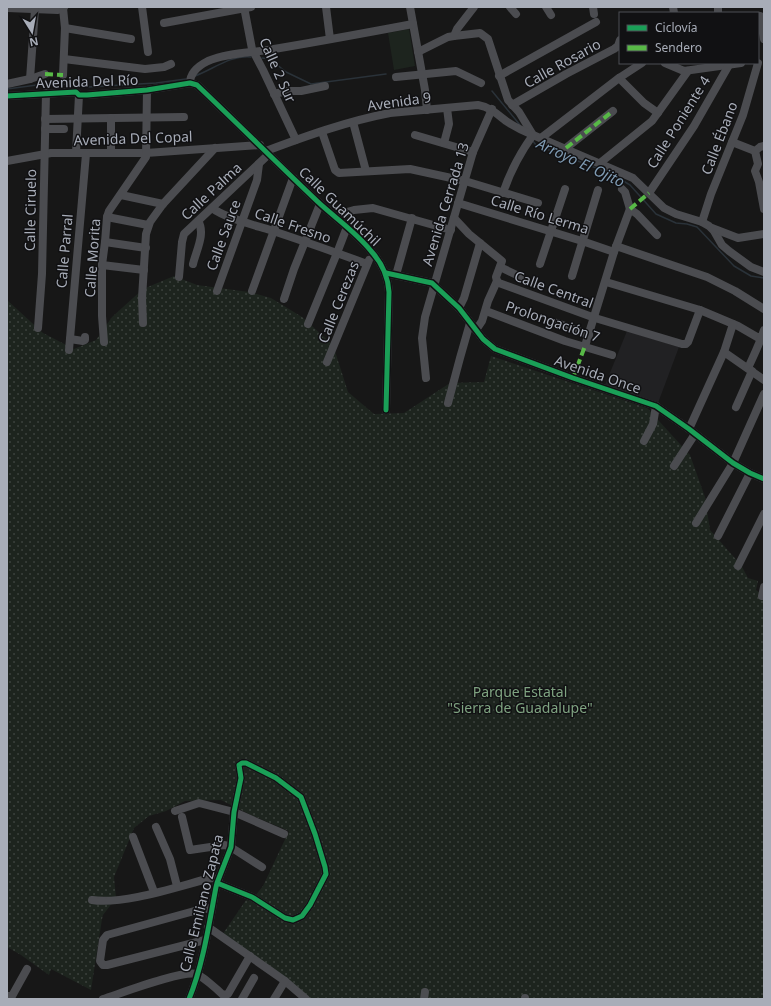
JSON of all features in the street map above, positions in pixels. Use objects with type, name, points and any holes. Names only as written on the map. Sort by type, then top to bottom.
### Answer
[{"type":"street","points":[[7,8],[58,10],[64,7],[66,28],[63,75]]},
{"type":"street","points":[[142,7],[148,52]]},
{"type":"street","points":[[164,23],[246,7]]},
{"type":"street","name":"Calle 2 Sur","points":[[246,7],[250,43],[253,52],[296,140]]},
{"type":"street","points":[[326,7],[330,39]]},
{"type":"street","points":[[410,7],[427,110]]},
{"type":"street","points":[[454,36],[457,29],[474,7]]},
{"type":"street","points":[[510,7],[516,14]]},
{"type":"street","points":[[546,7],[551,15]]},
{"type":"street","points":[[30,79],[34,9]]},
{"type":"street","points":[[499,76],[594,15]]},
{"type":"street","points":[[760,16],[764,39]]},
{"type":"street","points":[[190,83],[195,69],[203,63],[218,58],[413,24]]},
{"type":"street","points":[[66,28],[131,39]]},
{"type":"street","points":[[418,52],[448,37],[478,32],[485,35],[490,43],[499,76],[508,100],[519,112],[537,137]]},
{"type":"street","name":"Calle Rosario","points":[[512,105],[614,49],[619,43]]},
{"type":"street","points":[[64,59],[145,69],[164,67],[171,64]]},
{"type":"street","points":[[503,193],[512,168],[521,152],[537,137],[640,64]]},
{"type":"street","points":[[669,64],[683,68],[727,64]]},
{"type":"street","name":"Calle Poniente 4","points":[[649,193],[694,126],[727,64]]},
{"type":"street","name":"Calle Ébano","points":[[702,222],[711,194],[746,106],[757,64]]},
{"type":"street","points":[[600,163],[645,127],[658,113],[683,68]]},
{"type":"street","points":[[396,77],[456,71],[481,83]]},
{"type":"street","name":"Avenida Del Río","points":[[7,84],[44,74]]},
{"type":"street","points":[[619,78],[644,103],[658,113]]},
{"type":"street","name":"Avenida Del Río","points":[[7,96],[76,92],[79,95],[147,90],[190,83]]},
{"type":"street","name":"Calle Guamúchil","points":[[190,83],[197,85],[320,204],[363,241],[386,273],[388,292],[386,410]]},
{"type":"street","points":[[274,94],[287,91],[301,91],[325,86]]},
{"type":"street","name":"Calle Morita","points":[[104,342],[102,316],[102,265],[107,217],[109,211],[144,160],[146,153],[147,90]]},
{"type":"street","name":"Calle Ciruelo","points":[[38,328],[42,267],[46,93]]},
{"type":"street","points":[[76,153],[79,95]]},
{"type":"street","name":"Avenida 9","points":[[265,150],[353,122],[390,113],[484,106],[492,109],[512,124],[537,137],[566,148],[633,178],[669,211],[702,222],[712,228],[738,238],[764,234]]},
{"type":"street","points":[[444,143],[449,124],[447,108]]},
{"type":"street","name":"Avenida Cerrada 13","points":[[426,378],[422,330],[425,317],[473,152],[492,109]]},
{"type":"street","points":[[566,148],[613,111]]},
{"type":"street","points":[[45,119],[184,117]]},
{"type":"street","points":[[111,118],[111,153]]},
{"type":"street","points":[[353,122],[366,171]]},
{"type":"street","points":[[45,129],[64,129]]},
{"type":"street","points":[[322,132],[337,172],[410,169],[465,181],[538,203]]},
{"type":"street","points":[[415,134],[473,152]]},
{"type":"street","points":[[732,142],[755,151]]},
{"type":"street","points":[[755,151],[764,146]]},
{"type":"street","points":[[142,323],[142,298],[146,234],[148,225],[163,204],[215,148]]},
{"type":"street","name":"Avenida Del Copal","points":[[7,161],[44,154],[146,153],[215,148],[265,150]]},
{"type":"street","name":"Calle Palma","points":[[179,277],[183,237],[187,231],[260,164],[265,150]]},
{"type":"street","points":[[755,151],[758,164],[755,171],[759,182],[764,209]]},
{"type":"street","name":"Calle Parral","points":[[69,350],[86,154]]},
{"type":"street","name":"Calle Sauce","points":[[217,291],[257,180],[260,164]]},
{"type":"street","points":[[252,291],[293,178]]},
{"type":"street","points":[[540,264],[565,189]]},
{"type":"street","points":[[585,346],[615,249],[630,210],[627,197],[622,189]]},
{"type":"street","points":[[572,276],[598,190]]},
{"type":"street","points":[[120,196],[163,204]]},
{"type":"street","name":"Calle Río Lerma","points":[[458,203],[707,277],[735,291],[764,309]]},
{"type":"street","points":[[284,299],[294,269],[320,204]]},
{"type":"street","name":"Calle Fresno","points":[[212,208],[241,221],[367,264]]},
{"type":"street","points":[[338,219],[347,212],[368,208],[379,209],[451,230]]},
{"type":"street","points":[[630,210],[637,214],[657,235]]},
{"type":"street","points":[[107,217],[148,225]]},
{"type":"street","points":[[396,275],[412,218]]},
{"type":"street","name":"Calle Central","points":[[454,218],[480,244],[501,258],[502,261],[496,277],[499,283],[594,318],[682,344],[686,344],[688,342],[700,310]]},
{"type":"street","points":[[193,264],[202,232],[201,225],[198,221]]},
{"type":"street","points":[[308,324],[337,253],[346,226]]},
{"type":"street","points":[[712,228],[720,242],[729,251],[751,267],[764,272]]},
{"type":"street","points":[[105,242],[146,248]]},
{"type":"street","points":[[459,308],[464,298],[480,244]]},
{"type":"street","name":"Calle Cerezas","points":[[327,362],[372,252]]},
{"type":"street","points":[[102,265],[144,270]]},
{"type":"street","points":[[500,267],[521,277]]},
{"type":"street","points":[[386,273],[434,284]]},
{"type":"street","points":[[476,330],[482,321],[497,281]]},
{"type":"street","points":[[606,282],[700,310],[733,324],[757,337],[762,334]]},
{"type":"street","name":"Avenida Once","points":[[434,284],[459,308],[489,346],[499,352],[656,406],[692,431],[733,463],[764,479]]},
{"type":"street","name":"Prolongación 7","points":[[486,311],[565,341],[612,355]]},
{"type":"street","points":[[448,404],[470,322]]},
{"type":"street","points":[[557,323],[589,335]]},
{"type":"street","points":[[674,466],[692,431],[724,352],[733,324]]},
{"type":"street","points":[[736,407],[760,344],[762,334]]},
{"type":"street","points":[[70,339],[83,341],[86,340],[86,337]]},
{"type":"street","points":[[724,352],[764,380]]},
{"type":"street","points":[[696,522],[733,463],[764,394]]},
{"type":"street","points":[[644,441],[653,424],[656,406]]},
{"type":"street","points":[[718,536],[750,473]]},
{"type":"street","points":[[738,566],[764,514]]},
{"type":"street","points":[[762,596],[764,587]]},
{"type":"street","name":"Calle Emiliano Zapata","points":[[189,999],[197,974],[218,881],[231,847],[234,812],[240,778],[239,767],[240,764],[246,763],[276,778],[301,798],[315,834],[326,874],[310,905],[302,916],[290,920],[252,897],[218,881]]},
{"type":"street","points":[[175,811],[199,803],[234,812],[284,834]]},
{"type":"street","points":[[182,816],[190,850],[224,845],[231,847],[262,867]]},
{"type":"street","points":[[156,827],[170,859],[177,886]]},
{"type":"street","points":[[133,837],[154,892]]},
{"type":"street","points":[[92,900],[116,900],[211,878],[218,881]]},
{"type":"street","points":[[205,940],[108,965],[102,963],[100,959],[105,936],[198,910],[212,908]]},
{"type":"street","points":[[208,927],[285,981],[297,995],[306,999]]},
{"type":"street","points":[[103,999],[185,974],[197,974],[223,995],[226,995],[250,956]]},
{"type":"street","points":[[7,996],[12,996],[27,969]]},
{"type":"street","points":[[242,999],[254,978]]},
{"type":"street","points":[[274,999],[285,981]]},
{"type":"shaded area","points":[[627,331],[679,347],[658,403],[605,385]]},
{"type":"green space","points":[[409,29],[415,66],[394,70],[388,33]]},
{"type":"green space","name":"Parque Estatal \"Sierra de Guadalupe\"","points":[[174,276],[197,285],[249,292],[271,298],[302,317],[333,345],[348,392],[374,414],[404,413],[450,383],[484,382],[491,356],[647,408],[690,455],[705,497],[710,530],[741,565],[748,578],[758,581],[756,590],[764,596],[764,999],[305,999],[220,938],[246,900],[251,901],[263,886],[289,831],[251,815],[221,800],[185,801],[166,811],[149,816],[134,828],[114,877],[116,898],[103,915],[91,990],[51,969],[49,975],[7,947],[7,300],[43,333],[74,349],[96,340],[112,317],[143,289]]},
{"type":"waterway","points":[[195,76],[229,60],[251,57]]},
{"type":"waterway","points":[[262,58],[270,59],[286,72],[311,84],[386,74]]},
{"type":"waterway","points":[[7,89],[52,83],[88,87],[156,83],[186,79]]},
{"type":"waterway","name":"Arroyo El Ojito","points":[[492,91],[520,125]]},
{"type":"waterway","name":"Arroyo El Ojito","points":[[532,140],[536,145],[612,174],[630,185],[656,214],[676,223],[697,227],[734,266],[751,276],[764,278]]},
{"type":"marked path","points":[[45,74],[63,75]]},
{"type":"marked path","points":[[566,148],[613,111]]},
{"type":"marked path","points":[[630,209],[649,193]]},
{"type":"marked path","points":[[573,378],[585,346]]},
{"type":"cycle path","points":[[7,96],[76,92],[79,95],[87,95],[147,90],[190,83],[197,85],[317,201],[359,238],[381,265],[386,275],[389,292],[386,410]]},
{"type":"cycle path","points":[[386,273],[432,283],[459,308],[483,339],[495,349],[573,378],[656,406],[733,463],[764,479]]},
{"type":"cycle path","points":[[189,999],[202,958],[217,883],[231,847],[234,812],[241,778],[239,765],[246,763],[276,778],[301,797],[315,834],[326,874],[310,905],[302,916],[293,920],[285,918],[252,897],[217,883]]}]
